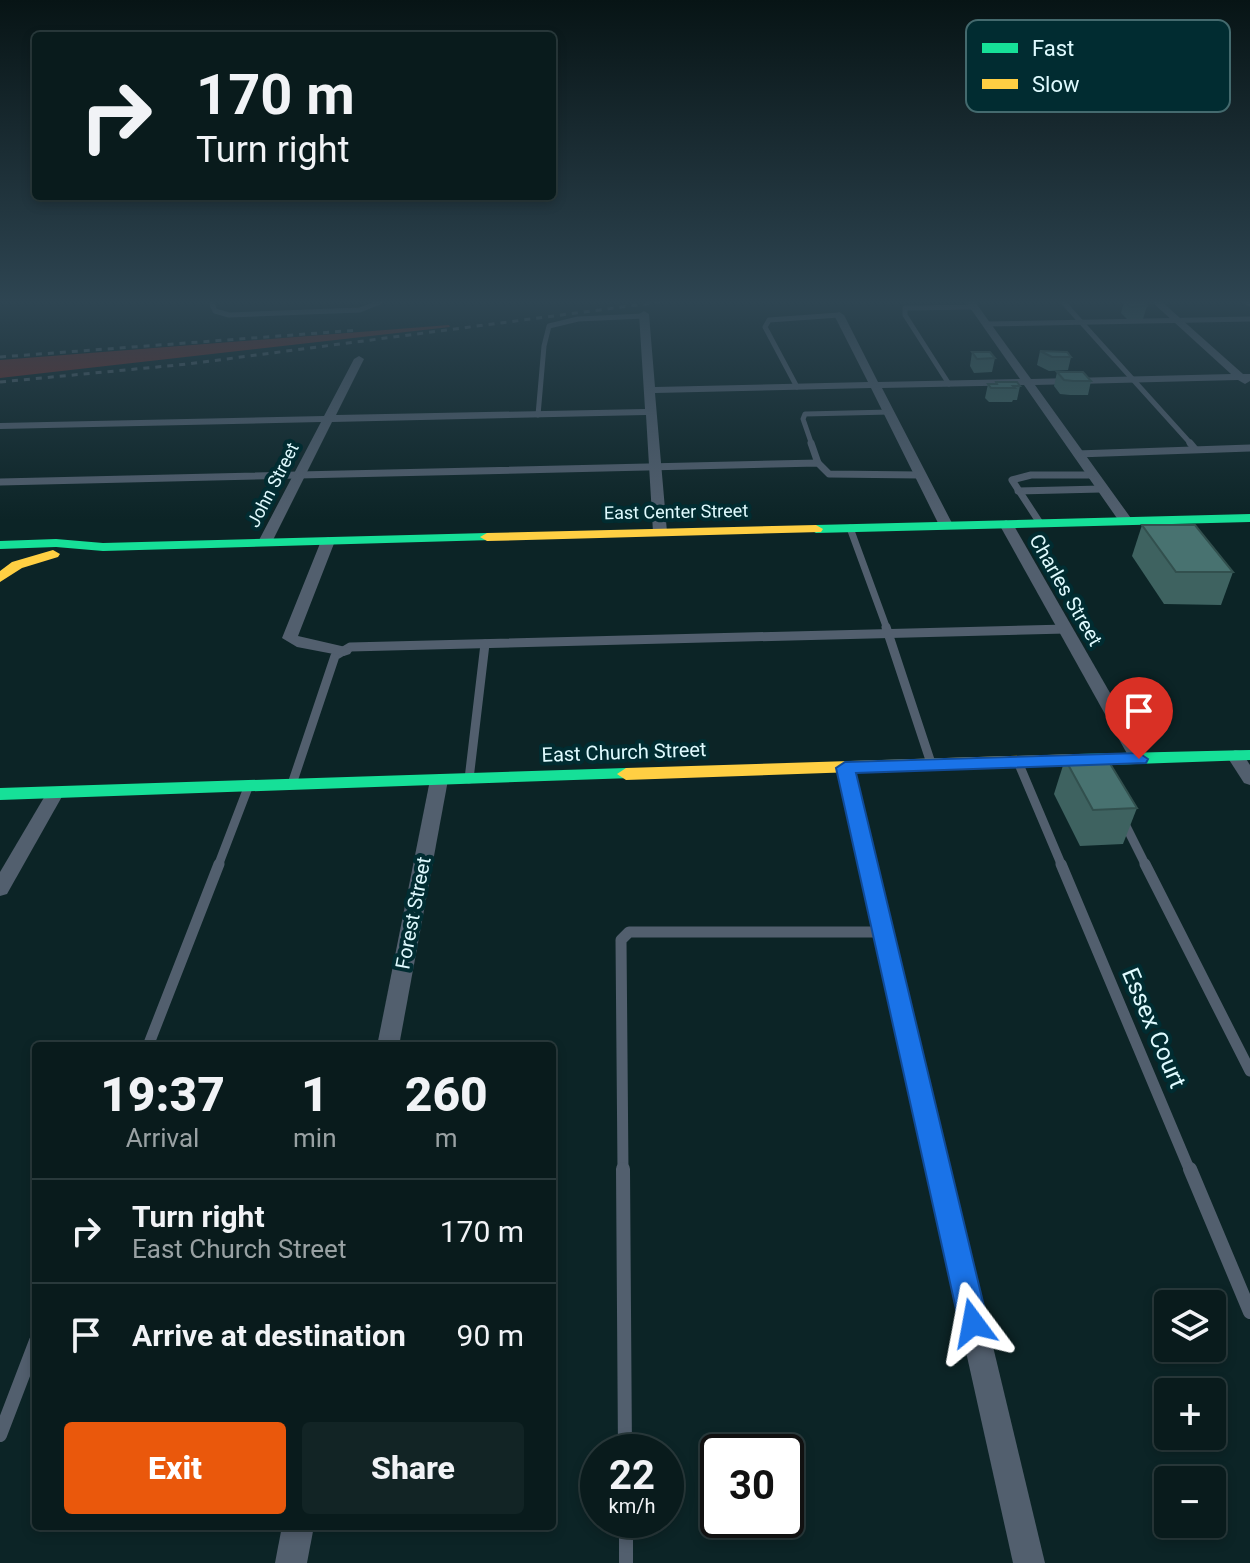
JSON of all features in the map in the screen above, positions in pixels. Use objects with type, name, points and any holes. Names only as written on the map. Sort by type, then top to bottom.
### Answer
[{"type":"main road","name":"East Center Street","points":[[2,573],[24,561],[103,547],[1250,518]]},
{"type":"main road","name":"East Center Street","points":[[0,545],[56,543],[103,547]]},
{"type":"main road","name":"East Church Street","points":[[0,794],[1018,762],[1096,767],[1139,759],[1243,755]]},
{"type":"street","name":"John Street","points":[[265,542],[350,375]]},
{"type":"street","points":[[647,375],[660,532]]},
{"type":"street","points":[[870,375],[946,525]]},
{"type":"street","points":[[1021,375],[1126,521]]},
{"type":"street","points":[[648,390],[1247,380]]},
{"type":"street","points":[[0,426],[649,412]]},
{"type":"street","name":"Charles Street","points":[[1006,524],[1139,759]]},
{"type":"street","points":[[328,541],[290,638],[302,644],[344,651]]},
{"type":"street","points":[[1243,755],[1250,779]]},
{"type":"street","points":[[845,768],[1029,1563]]},
{"type":"street","name":"Forest Street","points":[[389,1042],[439,780]]},
{"type":"street","points":[[0,889],[55,793]]},
{"type":"street","points":[[291,1563],[297,1530]]},
{"type":"lane","points":[[538,415],[541,375]]},
{"type":"lane","points":[[791,375],[797,387]]},
{"type":"lane","points":[[943,375],[949,384]]},
{"type":"lane","points":[[1129,375],[1195,449]]},
{"type":"lane","points":[[890,412],[805,414],[803,419],[818,463],[829,474],[920,475]]},
{"type":"lane","points":[[1077,454],[1250,448]]},
{"type":"lane","points":[[0,482],[818,463]]},
{"type":"lane","points":[[1040,523],[1012,480],[1020,477],[1091,475]]},
{"type":"lane","points":[[1018,491],[1101,489]]},
{"type":"lane","points":[[850,528],[932,766]]},
{"type":"lane","points":[[292,784],[335,656],[350,647],[1066,629]]},
{"type":"lane","points":[[469,779],[485,644]]},
{"type":"lane","name":"Essex Court","points":[[1018,762],[1250,1312]]},
{"type":"lane","points":[[150,1042],[249,785]]},
{"type":"lane","points":[[1114,802],[1250,1071]]},
{"type":"lane","points":[[625,1434],[621,940],[629,932],[883,932]]},
{"type":"lane","points":[[0,1435],[32,1351]]},
{"type":"lane","points":[[626,1538],[626,1563]]},
{"type":"shaded area","points":[[0,375],[27,375],[0,378]]},
{"type":"building","points":[[1060,375],[1086,375],[1091,381],[1073,381],[1064,380]]},
{"type":"building","points":[[1017,382],[1020,386],[991,388],[988,384]]},
{"type":"building","points":[[1142,525],[1195,525],[1233,572],[1176,572]]},
{"type":"building","points":[[1106,757],[1137,808],[1093,810],[1065,759]]},
{"type":"railway","points":[[0,382],[74,375]]},
{"type":"traffic: fast","points":[[816,529],[1250,518]]},
{"type":"traffic: fast","points":[[0,545],[56,543],[103,547],[487,537]]},
{"type":"traffic: fast","points":[[1078,760],[1250,755]]},
{"type":"traffic: fast","points":[[0,794],[626,774]]},
{"type":"traffic: slow","points":[[487,537],[816,529]]},
{"type":"traffic: slow","points":[[0,578],[17,565],[53,554]]},
{"type":"traffic: slow","points":[[626,774],[1078,760]]},
{"type":"route","points":[[973,1323],[845,768],[1139,759]]}]
